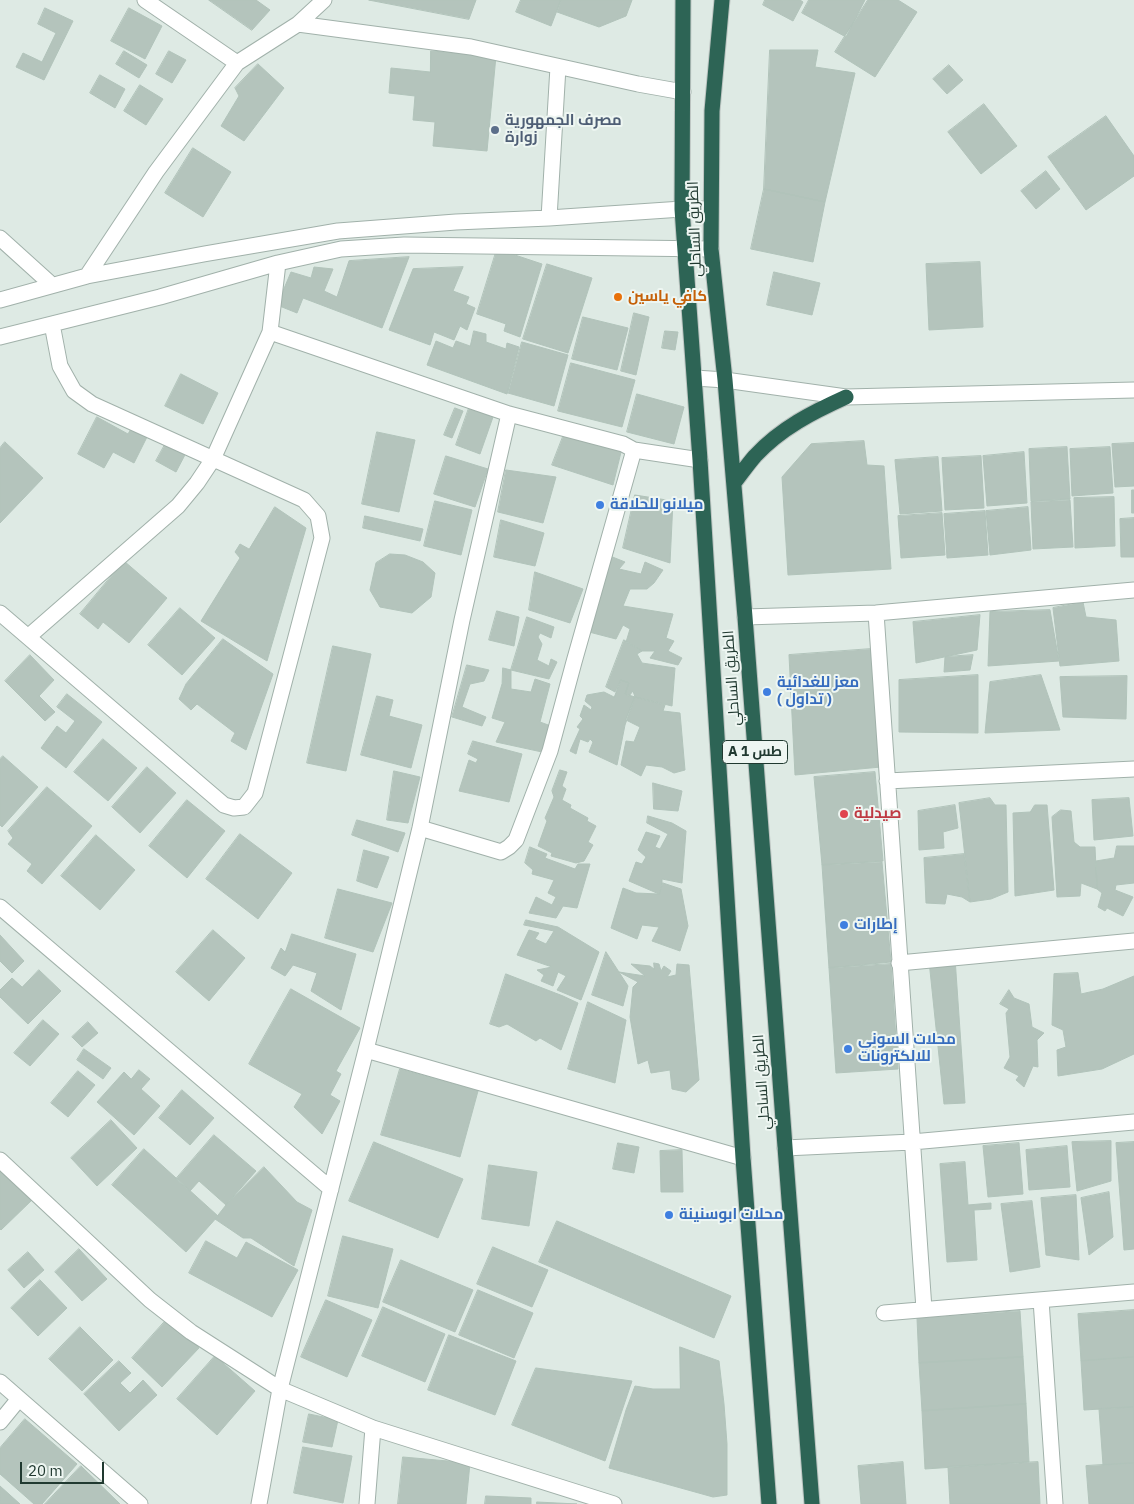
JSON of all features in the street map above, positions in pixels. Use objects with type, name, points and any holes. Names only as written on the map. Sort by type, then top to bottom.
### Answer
[{"type":"highway","name":"الطريق الساحلي","points":[[682,0],[683,92],[681,152],[684,247],[695,378],[743,1158],[769,1504]]},
{"type":"highway","name":"الطريق الساحلي","points":[[722,0],[712,111],[711,248],[725,380],[745,616],[812,1504]]},
{"type":"highway","points":[[734,483],[756,456],[782,432],[814,411],[846,397]]},
{"type":"street","points":[[145,0],[237,63]]},
{"type":"street","points":[[87,276],[156,172],[237,63],[298,24],[324,0]]},
{"type":"street","points":[[298,24],[472,48],[683,92]]},
{"type":"street","points":[[549,218],[558,66]]},
{"type":"street","points":[[0,300],[87,276],[338,231],[456,222],[710,209]]},
{"type":"street","points":[[0,238],[52,285]]},
{"type":"street","points":[[0,337],[160,297],[278,263],[341,249],[404,246],[711,248]]},
{"type":"street","points":[[28,637],[178,506],[197,484],[213,460],[270,332],[278,263]]},
{"type":"street","points":[[0,613],[224,805],[234,808],[244,806],[255,793],[322,538],[318,516],[304,500],[92,404],[74,391],[60,366],[52,324]]},
{"type":"street","points":[[270,332],[509,414],[624,444],[634,450],[700,460]]},
{"type":"street","points":[[695,378],[725,380],[846,397],[1134,390]]},
{"type":"street","points":[[259,1504],[280,1389],[420,828],[464,610],[509,414]]},
{"type":"street","points":[[420,828],[501,852],[516,840],[550,751],[634,450]]},
{"type":"street","points":[[745,616],[876,613],[1134,590]]},
{"type":"street","points":[[876,613],[886,781],[924,1309]]},
{"type":"street","points":[[886,781],[1134,769]]},
{"type":"street","points":[[0,907],[331,1189]]},
{"type":"street","points":[[899,963],[1134,942]]},
{"type":"street","points":[[366,1050],[743,1158]]},
{"type":"street","points":[[785,1148],[912,1142],[1134,1122]]},
{"type":"street","points":[[0,1160],[150,1300],[190,1332],[280,1389],[373,1428],[614,1504]]},
{"type":"street","points":[[884,1313],[1134,1292]]},
{"type":"street","points":[[1041,1300],[1055,1504]]},
{"type":"street","points":[[0,1382],[18,1400],[140,1504]]},
{"type":"street","points":[[0,1422],[18,1400]]},
{"type":"street","points":[[367,1504],[373,1428]]},
{"type":"building","points":[[209,0],[256,0],[270,10],[252,30]]},
{"type":"building","points":[[369,0],[476,0],[469,19]]},
{"type":"building","points":[[521,0],[561,0],[551,26],[516,12]]},
{"type":"building","points":[[561,0],[632,0],[626,16],[599,27],[557,12]]},
{"type":"building","points":[[765,0],[800,0],[803,2],[793,21],[763,5]]},
{"type":"building","points":[[809,0],[865,0],[846,37],[802,13]]},
{"type":"building","points":[[868,0],[898,0],[917,12],[875,77],[835,52]]},
{"type":"building","points":[[45,8],[73,21],[44,80],[16,67],[23,53],[42,62],[56,33],[38,24]]},
{"type":"building","points":[[129,8],[162,26],[145,59],[111,41]]},
{"type":"building","points":[[770,50],[818,50],[815,67],[855,73],[825,202],[764,189]]},
{"type":"building","points":[[124,51],[147,65],[139,78],[116,64]]},
{"type":"building","points":[[169,51],[186,60],[172,83],[156,74]]},
{"type":"building","points":[[431,51],[496,56],[487,151],[433,146],[435,122],[413,120],[415,96],[389,93],[391,68],[430,72]]},
{"type":"building","points":[[258,64],[284,88],[244,141],[221,126],[239,96],[235,88]]},
{"type":"building","points":[[949,65],[963,80],[947,94],[933,79]]},
{"type":"building","points":[[100,75],[125,89],[115,108],[90,93]]},
{"type":"building","points":[[140,85],[163,99],[146,125],[124,111]]},
{"type":"building","points":[[984,104],[1017,146],[981,174],[948,132]]},
{"type":"building","points":[[1106,116],[1134,156],[1134,176],[1086,210],[1048,157]]},
{"type":"building","points":[[193,148],[231,172],[203,217],[165,193]]},
{"type":"building","points":[[1046,171],[1060,189],[1036,209],[1021,191]]},
{"type":"building","points":[[764,189],[825,202],[813,262],[751,249]]},
{"type":"building","points":[[497,249],[542,264],[520,337],[504,331],[506,324],[477,314]]},
{"type":"building","points":[[409,257],[382,328],[303,298],[297,313],[277,305],[291,272],[311,278],[314,267],[333,269],[324,291],[337,297],[349,261]]},
{"type":"building","points":[[980,262],[983,327],[929,330],[926,264]]},
{"type":"building","points":[[547,264],[592,278],[568,353],[523,339]]},
{"type":"building","points":[[463,267],[453,291],[469,297],[466,304],[475,308],[467,330],[460,326],[454,340],[434,332],[430,345],[389,330],[413,269]]},
{"type":"building","points":[[774,272],[820,283],[812,315],[767,305]]},
{"type":"building","points":[[634,313],[649,317],[636,375],[621,371]]},
{"type":"building","points":[[583,317],[628,328],[617,370],[572,359]]},
{"type":"building","points":[[474,331],[486,334],[486,342],[506,349],[507,343],[519,347],[507,394],[427,365],[436,341],[453,348],[456,341],[470,346]]},
{"type":"building","points":[[665,331],[678,332],[675,350],[662,348]]},
{"type":"building","points":[[522,342],[568,355],[554,406],[508,393]]},
{"type":"building","points":[[571,363],[635,380],[622,427],[558,411]]},
{"type":"building","points":[[181,374],[218,393],[203,424],[165,406]]},
{"type":"building","points":[[637,394],[684,407],[674,444],[627,432]]},
{"type":"building","points":[[455,408],[463,411],[452,438],[444,435]]},
{"type":"building","points":[[469,408],[493,417],[480,454],[456,445]]},
{"type":"building","points":[[97,417],[128,434],[132,427],[148,435],[134,463],[113,452],[104,468],[78,454]]},
{"type":"building","points":[[566,429],[623,444],[613,485],[552,465]]},
{"type":"building","points":[[377,432],[415,440],[399,512],[362,504]]},
{"type":"building","points":[[167,441],[187,451],[176,472],[156,461]]},
{"type":"building","points":[[864,441],[867,465],[884,466],[891,569],[788,575],[782,477],[811,444]]},
{"type":"building","points":[[5,442],[43,478],[0,523],[0,448]]},
{"type":"building","points":[[1134,443],[1134,486],[1115,487],[1112,444]]},
{"type":"building","points":[[1067,447],[1070,499],[1031,501],[1029,449]]},
{"type":"building","points":[[1110,447],[1113,493],[1072,496],[1070,449]]},
{"type":"building","points":[[1024,452],[1027,503],[987,506],[983,456]]},
{"type":"building","points":[[446,456],[488,469],[475,507],[434,494]]},
{"type":"building","points":[[981,456],[984,508],[945,510],[942,458]]},
{"type":"building","points":[[938,457],[942,511],[900,514],[895,460]]},
{"type":"building","points":[[506,470],[556,477],[543,523],[498,512]]},
{"type":"building","points":[[1132,490],[1134,490],[1134,513],[1132,513]]},
{"type":"building","points":[[635,495],[673,501],[670,563],[623,548]]},
{"type":"building","points":[[1114,497],[1115,546],[1075,548],[1074,498]]},
{"type":"building","points":[[1070,500],[1073,547],[1033,549],[1031,502]]},
{"type":"building","points":[[435,501],[472,510],[461,555],[424,546]]},
{"type":"building","points":[[275,507],[306,528],[267,661],[201,621],[240,558],[235,552],[240,544],[249,549]]},
{"type":"building","points":[[1028,507],[1031,550],[990,555],[986,511]]},
{"type":"building","points":[[985,511],[988,555],[947,558],[944,514]]},
{"type":"building","points":[[942,513],[945,555],[901,558],[898,516]]},
{"type":"building","points":[[365,516],[423,529],[420,541],[363,528]]},
{"type":"building","points":[[1134,518],[1134,557],[1121,557],[1120,519]]},
{"type":"building","points":[[501,520],[544,533],[535,566],[494,557]]},
{"type":"building","points":[[390,554],[405,555],[423,562],[435,573],[431,597],[412,613],[380,607],[370,590],[376,563]]},
{"type":"building","points":[[610,556],[625,562],[619,569],[641,574],[645,562],[663,570],[647,589],[630,589],[623,606],[673,614],[666,638],[674,641],[668,651],[682,658],[678,665],[650,658],[655,651],[642,651],[626,642],[630,629],[623,625],[616,639],[589,632]]},
{"type":"building","points":[[124,561],[167,598],[129,643],[103,622],[98,629],[80,614]]},
{"type":"building","points":[[535,572],[583,589],[570,623],[529,610]]},
{"type":"building","points":[[1083,602],[1086,617],[1116,620],[1119,661],[1060,666],[1053,608]]},
{"type":"building","points":[[180,608],[215,638],[182,675],[148,645]]},
{"type":"building","points":[[1050,610],[1059,661],[988,666],[990,612]]},
{"type":"building","points":[[497,611],[519,617],[514,646],[489,640]]},
{"type":"building","points":[[980,615],[977,650],[916,663],[913,622]]},
{"type":"building","points":[[527,617],[554,627],[551,638],[540,633],[538,637],[542,644],[537,660],[549,666],[551,659],[557,662],[549,679],[511,670]]},
{"type":"building","points":[[223,639],[273,674],[246,750],[231,741],[235,733],[197,704],[191,710],[179,699],[186,684]]},
{"type":"building","points":[[624,640],[642,651],[637,654],[642,663],[675,668],[672,706],[635,697],[633,691],[629,696],[625,694],[629,683],[621,680],[615,692],[606,687]]},
{"type":"building","points":[[333,646],[371,654],[346,771],[307,763]]},
{"type":"building","points":[[871,649],[881,767],[795,775],[789,655]]},
{"type":"building","points":[[30,655],[54,680],[39,696],[55,712],[45,721],[5,681]]},
{"type":"building","points":[[973,655],[970,670],[944,672],[945,657]]},
{"type":"building","points":[[467,665],[489,670],[484,681],[470,684],[462,707],[486,717],[482,726],[452,717]]},
{"type":"building","points":[[503,668],[511,670],[511,689],[531,692],[535,679],[550,684],[540,722],[551,726],[542,752],[496,742],[505,722],[492,718],[502,684]]},
{"type":"building","points":[[978,675],[978,733],[899,732],[899,680]]},
{"type":"building","points":[[1041,675],[1060,730],[985,733],[990,682]]},
{"type":"building","points":[[1127,676],[1126,719],[1063,717],[1060,677]]},
{"type":"building","points":[[621,680],[629,683],[625,694],[635,697],[625,725],[617,765],[589,752],[593,742],[590,739],[588,742],[580,739],[576,754],[570,751],[580,729],[577,727],[583,719],[580,716],[584,705],[591,710],[592,707],[585,701],[587,695],[604,692],[614,697]]},
{"type":"building","points":[[67,694],[102,722],[66,768],[41,748],[57,726],[66,733],[75,721],[57,707]]},
{"type":"building","points":[[377,696],[393,700],[389,716],[422,725],[411,768],[361,755]]},
{"type":"building","points":[[635,697],[665,705],[663,711],[680,713],[685,770],[674,773],[662,767],[646,765],[641,776],[621,765],[626,741],[634,742],[640,727],[626,720]]},
{"type":"building","points":[[103,739],[137,768],[108,801],[74,772]]},
{"type":"building","points":[[473,741],[522,754],[509,802],[459,791],[469,760],[476,763],[478,759],[468,754]]},
{"type":"building","points":[[3,756],[38,787],[2,827],[0,825],[0,759]]},
{"type":"building","points":[[147,767],[176,793],[140,833],[112,807]]},
{"type":"building","points":[[560,770],[567,772],[562,786],[566,789],[562,800],[596,826],[588,842],[593,845],[584,861],[576,863],[551,856],[552,853],[538,846],[547,821],[545,818],[554,797],[552,791]]},
{"type":"building","points":[[394,771],[420,777],[408,823],[387,820]]},
{"type":"building","points":[[875,772],[883,861],[822,865],[814,777]]},
{"type":"building","points":[[653,783],[682,791],[678,811],[654,809]]},
{"type":"building","points":[[47,787],[92,826],[42,884],[27,871],[32,864],[8,844],[13,838],[8,831]]},
{"type":"building","points":[[990,798],[995,805],[1006,805],[1008,892],[991,899],[970,902],[959,803]]},
{"type":"building","points":[[1129,798],[1133,836],[1094,840],[1092,800]]},
{"type":"building","points":[[187,800],[225,831],[187,878],[149,846]]},
{"type":"building","points":[[955,805],[958,828],[943,832],[944,848],[919,850],[918,811]]},
{"type":"building","points":[[1035,805],[1047,805],[1054,890],[1015,896],[1013,813],[1030,812]]},
{"type":"building","points":[[1061,810],[1071,811],[1074,842],[1080,847],[1095,847],[1097,889],[1081,883],[1080,896],[1057,897],[1052,817]]},
{"type":"building","points":[[648,816],[672,823],[686,831],[682,883],[662,879],[659,894],[629,881],[636,862],[642,864],[646,857],[638,850],[646,832],[660,836],[655,847],[660,849],[668,834],[647,823]]},
{"type":"building","points":[[357,820],[405,833],[398,852],[352,835]]},
{"type":"building","points":[[240,834],[292,873],[258,919],[206,879]]},
{"type":"building","points":[[96,835],[135,870],[100,910],[61,876]]},
{"type":"building","points":[[1117,846],[1134,846],[1134,883],[1116,885],[1115,890],[1133,897],[1123,916],[1107,908],[1105,911],[1098,907],[1102,893],[1097,889],[1096,861],[1114,858]]},
{"type":"building","points":[[530,847],[547,854],[545,858],[575,869],[578,864],[590,864],[577,908],[563,906],[556,918],[529,913],[536,897],[552,905],[556,897],[548,893],[554,880],[532,874],[533,870],[525,863]]},
{"type":"building","points":[[364,850],[389,857],[377,888],[357,881]]},
{"type":"building","points":[[964,854],[970,902],[962,897],[947,894],[945,904],[926,903],[924,858]]},
{"type":"building","points":[[882,862],[891,962],[829,968],[822,865]]},
{"type":"building","points":[[663,883],[681,889],[688,926],[680,951],[652,941],[659,927],[642,925],[637,939],[611,928],[623,888],[636,893],[659,894]]},
{"type":"building","points":[[338,889],[392,903],[373,952],[325,938]]},
{"type":"building","points":[[526,920],[558,927],[599,952],[581,1000],[557,990],[566,976],[558,972],[553,986],[541,981],[544,975],[537,970],[552,967],[517,955],[529,930],[539,933],[535,939],[546,944],[554,931],[524,925]]},
{"type":"building","points":[[213,930],[245,958],[209,1001],[176,972]]},
{"type":"building","points":[[292,934],[356,954],[341,1010],[311,991],[317,973],[293,965],[285,976],[271,968],[281,948],[285,952]]},
{"type":"building","points":[[0,935],[24,961],[12,973],[0,961]]},
{"type":"building","points":[[606,952],[628,986],[623,1006],[592,995]]},
{"type":"building","points":[[955,958],[965,1103],[944,1104],[929,961]]},
{"type":"building","points":[[654,963],[659,964],[661,971],[664,966],[671,971],[667,977],[676,975],[677,964],[689,965],[699,1080],[686,1092],[672,1089],[670,1070],[651,1073],[648,1060],[638,1064],[630,1017],[633,987],[638,982],[619,972],[645,976],[631,964],[650,966],[654,969]]},
{"type":"building","points":[[891,964],[898,1069],[836,1073],[829,968]]},
{"type":"building","points":[[39,970],[61,991],[28,1024],[0,997],[0,990],[12,978],[22,987]]},
{"type":"building","points":[[1078,973],[1081,994],[1103,989],[1134,976],[1134,1054],[1102,1069],[1058,1076],[1057,1050],[1066,1047],[1063,1030],[1052,1025],[1054,974]]},
{"type":"building","points":[[506,974],[578,1003],[561,1050],[540,1038],[536,1041],[507,1024],[499,1027],[490,1024]]},
{"type":"building","points":[[291,989],[360,1028],[336,1071],[341,1074],[330,1095],[340,1101],[322,1134],[294,1107],[302,1094],[249,1064]]},
{"type":"building","points":[[1009,990],[1014,998],[1029,1004],[1032,1027],[1044,1033],[1037,1040],[1038,1067],[1033,1066],[1024,1087],[1016,1080],[1019,1076],[1004,1068],[1010,1057],[1006,1013],[1009,1009],[1000,1004]]},
{"type":"building","points":[[588,1002],[626,1020],[615,1083],[568,1069]]},
{"type":"building","points":[[43,1020],[59,1034],[30,1066],[14,1053]]},
{"type":"building","points":[[88,1022],[98,1033],[82,1047],[72,1037]]},
{"type":"building","points":[[84,1049],[111,1068],[103,1079],[77,1060]]},
{"type":"building","points":[[400,1069],[478,1091],[460,1157],[381,1135]]},
{"type":"building","points":[[139,1070],[150,1079],[141,1089],[160,1106],[134,1135],[97,1102],[124,1072],[131,1079]]},
{"type":"building","points":[[78,1071],[95,1085],[68,1117],[51,1103]]},
{"type":"building","points":[[182,1090],[214,1118],[190,1145],[159,1118]]},
{"type":"building","points":[[111,1120],[137,1148],[97,1186],[71,1158]]},
{"type":"building","points":[[214,1135],[256,1171],[226,1205],[199,1181],[190,1191],[176,1179]]},
{"type":"building","points":[[1111,1141],[1111,1181],[1077,1191],[1072,1142]]},
{"type":"building","points":[[374,1142],[463,1179],[438,1238],[349,1201]]},
{"type":"building","points":[[1134,1142],[1134,1249],[1124,1250],[1116,1143]]},
{"type":"building","points":[[618,1143],[639,1147],[634,1173],[613,1169]]},
{"type":"building","points":[[1019,1143],[1023,1194],[988,1197],[983,1146]]},
{"type":"building","points":[[1067,1146],[1070,1187],[1029,1190],[1026,1150]]},
{"type":"building","points":[[144,1149],[218,1216],[186,1252],[112,1185]]},
{"type":"building","points":[[682,1150],[683,1192],[661,1192],[660,1151]]},
{"type":"building","points":[[965,1162],[968,1205],[991,1203],[991,1209],[974,1210],[977,1260],[947,1262],[940,1164]]},
{"type":"building","points":[[489,1165],[537,1172],[529,1226],[482,1219]]},
{"type":"building","points":[[264,1167],[297,1202],[312,1210],[294,1266],[251,1238],[243,1238],[215,1219],[226,1205]]},
{"type":"building","points":[[0,1168],[32,1200],[1,1230],[0,1229]]},
{"type":"building","points":[[1109,1192],[1113,1237],[1089,1255],[1081,1198]]},
{"type":"building","points":[[1076,1195],[1079,1260],[1046,1255],[1041,1198]]},
{"type":"building","points":[[1032,1201],[1040,1267],[1010,1272],[1001,1204]]},
{"type":"building","points":[[557,1221],[731,1296],[714,1338],[539,1262]]},
{"type":"building","points":[[343,1236],[393,1249],[378,1308],[328,1296]]},
{"type":"building","points":[[206,1241],[237,1258],[246,1242],[298,1270],[272,1317],[189,1273]]},
{"type":"building","points":[[493,1247],[548,1270],[532,1307],[477,1284]]},
{"type":"building","points":[[79,1249],[107,1279],[82,1301],[55,1272]]},
{"type":"building","points":[[28,1252],[44,1270],[24,1288],[8,1270]]},
{"type":"building","points":[[401,1260],[473,1290],[455,1332],[383,1302]]},
{"type":"building","points":[[40,1280],[67,1308],[38,1336],[11,1308]]},
{"type":"building","points":[[478,1290],[533,1313],[514,1358],[459,1335]]},
{"type":"building","points":[[326,1300],[372,1320],[347,1377],[301,1357]]},
{"type":"building","points":[[383,1307],[445,1334],[425,1382],[362,1356]]},
{"type":"building","points":[[1134,1310],[1134,1357],[1081,1361],[1078,1314]]},
{"type":"building","points":[[1020,1311],[1023,1357],[919,1363],[917,1318]]},
{"type":"building","points":[[168,1318],[199,1348],[162,1387],[132,1358]]},
{"type":"building","points":[[80,1327],[113,1360],[82,1391],[49,1359]]},
{"type":"building","points":[[449,1335],[516,1361],[495,1415],[428,1390]]},
{"type":"building","points":[[680,1347],[719,1361],[727,1444],[727,1495],[713,1497],[609,1468],[635,1386],[653,1389],[680,1389]]},
{"type":"building","points":[[215,1356],[255,1391],[217,1435],[177,1399]]},
{"type":"building","points":[[1023,1357],[1026,1404],[922,1411],[919,1363]]},
{"type":"building","points":[[1134,1357],[1134,1407],[1084,1410],[1081,1361]]},
{"type":"building","points":[[119,1361],[131,1373],[120,1383],[130,1393],[143,1380],[157,1395],[119,1431],[84,1394]]},
{"type":"building","points":[[536,1368],[632,1381],[605,1461],[512,1425]]},
{"type":"building","points":[[1026,1404],[1029,1462],[925,1469],[922,1411]]},
{"type":"building","points":[[1134,1407],[1134,1463],[1103,1465],[1099,1409]]},
{"type":"building","points":[[309,1414],[338,1420],[332,1447],[303,1442]]},
{"type":"building","points":[[25,1419],[77,1464],[42,1504],[34,1504],[0,1474],[0,1448]]},
{"type":"building","points":[[303,1447],[352,1456],[343,1503],[294,1493]]},
{"type":"building","points":[[403,1457],[470,1463],[466,1504],[398,1504]]},
{"type":"building","points":[[903,1462],[906,1504],[861,1504],[858,1466]]},
{"type":"building","points":[[1038,1462],[1040,1504],[950,1504],[948,1467]]},
{"type":"building","points":[[1134,1463],[1134,1504],[1089,1504],[1086,1466]]},
{"type":"building","points":[[81,1466],[120,1504],[45,1504]]},
{"type":"building","points":[[0,1486],[20,1504],[0,1504]]},
{"type":"building","points":[[486,1496],[531,1498],[531,1504],[485,1504]]},
{"type":"building","points":[[537,1502],[577,1504],[537,1504]]},
{"type":"place","name":"مصرف الجمهورية زوارة","points":[[495,130]]},
{"type":"place","name":"كافي ياسين","points":[[618,297]]},
{"type":"place","name":"ميلانو للحلاقة","points":[[600,505]]},
{"type":"place","name":"معز للغدائية ( تداول )","points":[[767,692]]},
{"type":"place","name":"صيدلية","points":[[844,814]]},
{"type":"place","name":"إطارات","points":[[844,925]]},
{"type":"place","name":"محلات السوني للالكترونات","points":[[848,1049]]},
{"type":"place","name":"محلات ابوسنينة","points":[[669,1215]]}]
